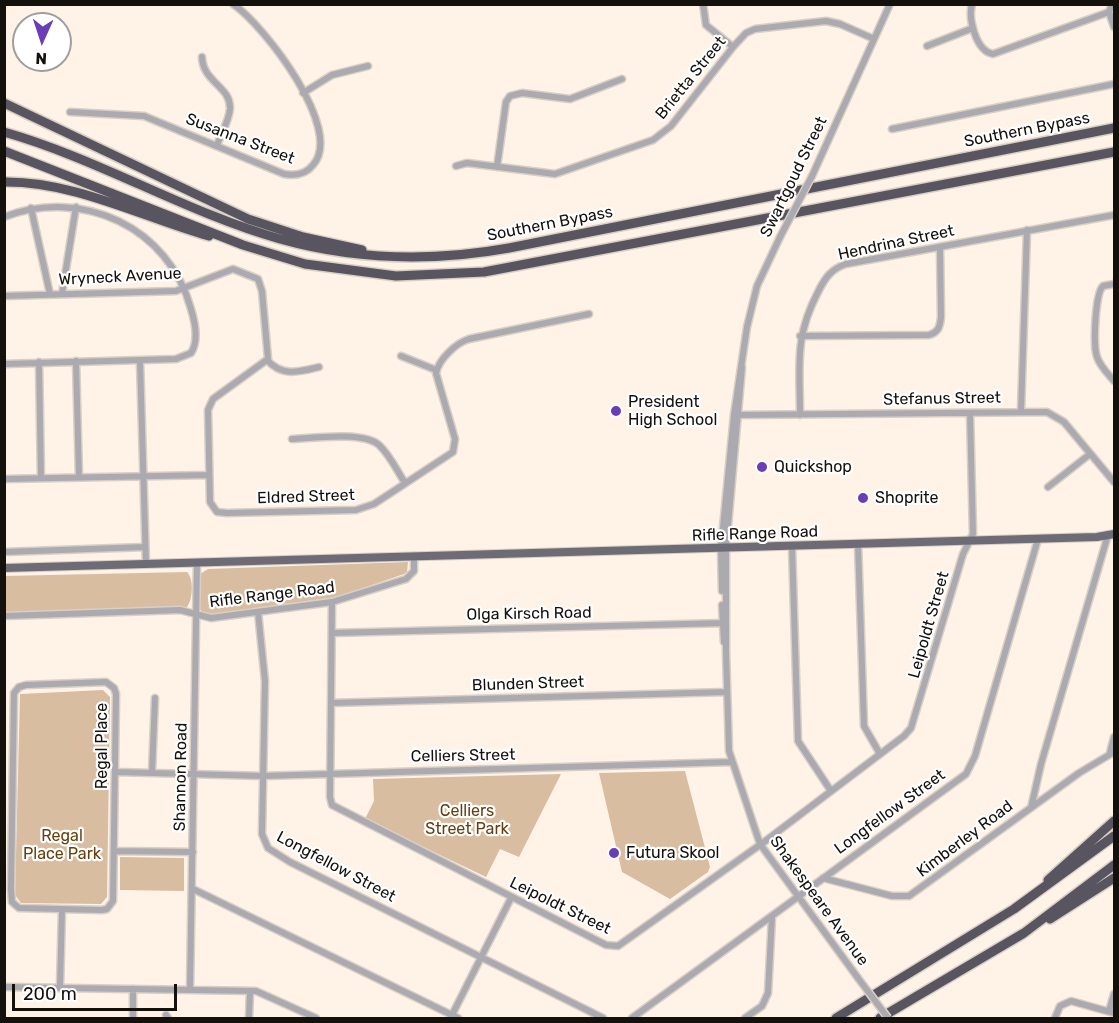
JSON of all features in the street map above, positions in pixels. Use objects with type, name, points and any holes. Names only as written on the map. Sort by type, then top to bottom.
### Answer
[{"type":"highway","points":[[4,103],[248,219],[303,237],[402,258]]},
{"type":"highway","name":"Southern Bypass","points":[[4,132],[278,238],[338,252],[402,258],[454,256],[509,248],[1114,128]]},
{"type":"highway","name":"Southern Bypass","points":[[4,151],[243,245],[305,264],[367,274],[426,277],[466,274],[1114,152]]},
{"type":"highway","points":[[4,182],[32,183],[59,188],[197,233],[243,245]]},
{"type":"highway","points":[[1014,909],[1114,821]]},
{"type":"highway","points":[[836,1018],[1014,909],[1114,836]]},
{"type":"highway","points":[[1024,933],[1114,865]]},
{"type":"highway","points":[[880,1018],[1064,911],[1114,878]]},
{"type":"main road","name":"Rifle Range Road","points":[[4,568],[1111,537]]},
{"type":"street","name":"Susanna Street","points":[[70,112],[139,116],[217,145],[284,174],[297,175],[309,170],[320,155],[322,141],[303,93],[281,54],[246,14],[232,4]]},
{"type":"street","points":[[703,4],[706,25],[733,47]]},
{"type":"street","name":"Swartgoud Street","points":[[724,548],[742,367],[753,299],[890,4]]},
{"type":"street","points":[[972,4],[970,16],[973,28],[985,52],[998,53],[1109,12]]},
{"type":"street","points":[[1112,4],[1109,12],[1114,27]]},
{"type":"street","name":"Brietta Street","points":[[456,166],[467,163],[555,174],[657,137],[676,120],[733,47],[746,33],[755,28],[816,21],[840,24],[874,39]]},
{"type":"street","points":[[927,46],[973,28]]},
{"type":"street","points":[[202,57],[207,76],[222,90],[229,102],[229,113],[217,145]]},
{"type":"street","points":[[303,93],[333,75],[368,66]]},
{"type":"street","points":[[497,167],[506,102],[510,96],[522,93],[570,99],[622,79]]},
{"type":"street","points":[[892,129],[1114,84]]},
{"type":"street","points":[[62,294],[76,207]]},
{"type":"street","points":[[4,217],[31,208],[76,207],[114,219],[142,236],[161,253],[185,290],[195,329],[194,349],[184,357],[140,361],[4,364]]},
{"type":"street","points":[[31,208],[50,294]]},
{"type":"street","name":"Hendrina Street","points":[[800,415],[800,336],[807,313],[832,270],[846,264],[1114,214]]},
{"type":"street","points":[[1021,411],[1027,230]]},
{"type":"street","points":[[800,336],[929,335],[937,331],[941,317],[940,247]]},
{"type":"street","name":"Wryneck Avenue","points":[[4,296],[185,290],[230,269],[241,270],[258,279],[262,291],[269,354],[267,360]]},
{"type":"street","points":[[1114,284],[1104,286],[1098,293],[1095,347],[1099,363],[1114,381]]},
{"type":"street","points":[[401,356],[436,370],[457,345],[465,340],[589,314]]},
{"type":"street","points":[[4,479],[209,475],[207,415],[210,403],[267,360],[280,371],[319,367]]},
{"type":"street","points":[[76,361],[79,477]]},
{"type":"street","points":[[140,361],[146,564]]},
{"type":"street","points":[[39,362],[41,478]]},
{"type":"street","name":"Eldred Street","points":[[209,475],[210,502],[214,509],[227,513],[356,510],[374,504],[445,459],[455,448],[455,439],[436,370]]},
{"type":"street","name":"Leipoldt Street","points":[[332,602],[330,802],[339,811],[511,898],[606,945],[618,946],[760,844],[904,736],[915,721],[962,558],[973,534],[970,412]]},
{"type":"street","name":"Stefanus Street","points":[[737,415],[1047,412],[1058,417],[1114,482]]},
{"type":"street","points":[[292,439],[357,437],[371,440],[381,446],[405,483]]},
{"type":"street","points":[[1048,487],[1090,454]]},
{"type":"street","points":[[1031,807],[1041,764],[1111,537]]},
{"type":"street","name":"Longfellow Street","points":[[633,1018],[969,769],[1038,539]]},
{"type":"street","points":[[858,544],[864,726],[880,754]]},
{"type":"street","points":[[792,546],[798,741],[831,791]]},
{"type":"street","points":[[4,552],[145,547]]},
{"type":"street","name":"Shakespeare Avenue","points":[[724,548],[728,745],[760,844],[888,1018]]},
{"type":"street","name":"Rifle Range Road","points":[[4,616],[180,610],[208,618],[332,602],[406,579],[414,571],[414,556]]},
{"type":"street","name":"Shannon Road","points":[[190,990],[197,563]]},
{"type":"street","name":"Longfellow Street","points":[[258,612],[265,681],[262,834],[265,845],[272,852],[603,1018]]},
{"type":"street","name":"Olga Kirsch Road","points":[[332,633],[724,623]]},
{"type":"street","name":"Regal Place","points":[[103,682],[111,685],[116,690],[116,772],[112,904],[102,910],[62,910],[25,909],[12,902],[14,695],[17,689],[26,685],[103,682]]},
{"type":"street","name":"Blunden Street","points":[[331,703],[727,692]]},
{"type":"street","points":[[152,773],[155,698]]},
{"type":"street","points":[[1112,752],[1114,737]]},
{"type":"street","name":"Kimberley Road","points":[[823,878],[892,896],[909,896],[1031,807],[1112,752]]},
{"type":"street","name":"Celliers Street","points":[[116,772],[194,776],[263,776],[330,772],[732,762]]},
{"type":"street","points":[[4,771],[13,771]]},
{"type":"street","points":[[114,851],[194,852]]},
{"type":"street","points":[[193,889],[455,1017],[480,957],[511,898]]},
{"type":"street","points":[[60,987],[62,910]]},
{"type":"street","points":[[745,1018],[762,1006],[768,993],[772,917]]},
{"type":"street","points":[[4,987],[250,991],[272,997],[316,1018]]},
{"type":"street","points":[[133,989],[133,1018]]},
{"type":"street","points":[[249,1018],[250,991]]},
{"type":"street","points":[[1055,1018],[1060,1006],[1068,1001],[1112,1012],[1114,994]]},
{"type":"green space","points":[[408,562],[407,572],[404,574],[337,597],[214,614],[204,614],[199,608],[200,574],[208,569]]},
{"type":"green space","points":[[187,572],[191,579],[192,589],[187,607],[5,613],[4,576]]},
{"type":"green space","name":"Regal Place Park","points":[[103,690],[110,697],[107,897],[101,904],[21,903],[15,895],[20,694]]},
{"type":"green space","points":[[685,771],[710,867],[708,872],[670,899],[622,872],[599,773]]},
{"type":"green space","name":"Celliers Street Park","points":[[561,774],[519,857],[500,849],[486,877],[365,819],[374,801],[373,779]]},
{"type":"green space","points":[[120,857],[184,858],[184,891],[120,890]]},
{"type":"place","name":"President High School","points":[[616,411]]},
{"type":"place","name":"Quickshop","points":[[762,467]]},
{"type":"place","name":"Shoprite","points":[[863,498]]},
{"type":"place","name":"Futura Skool","points":[[614,853]]}]
